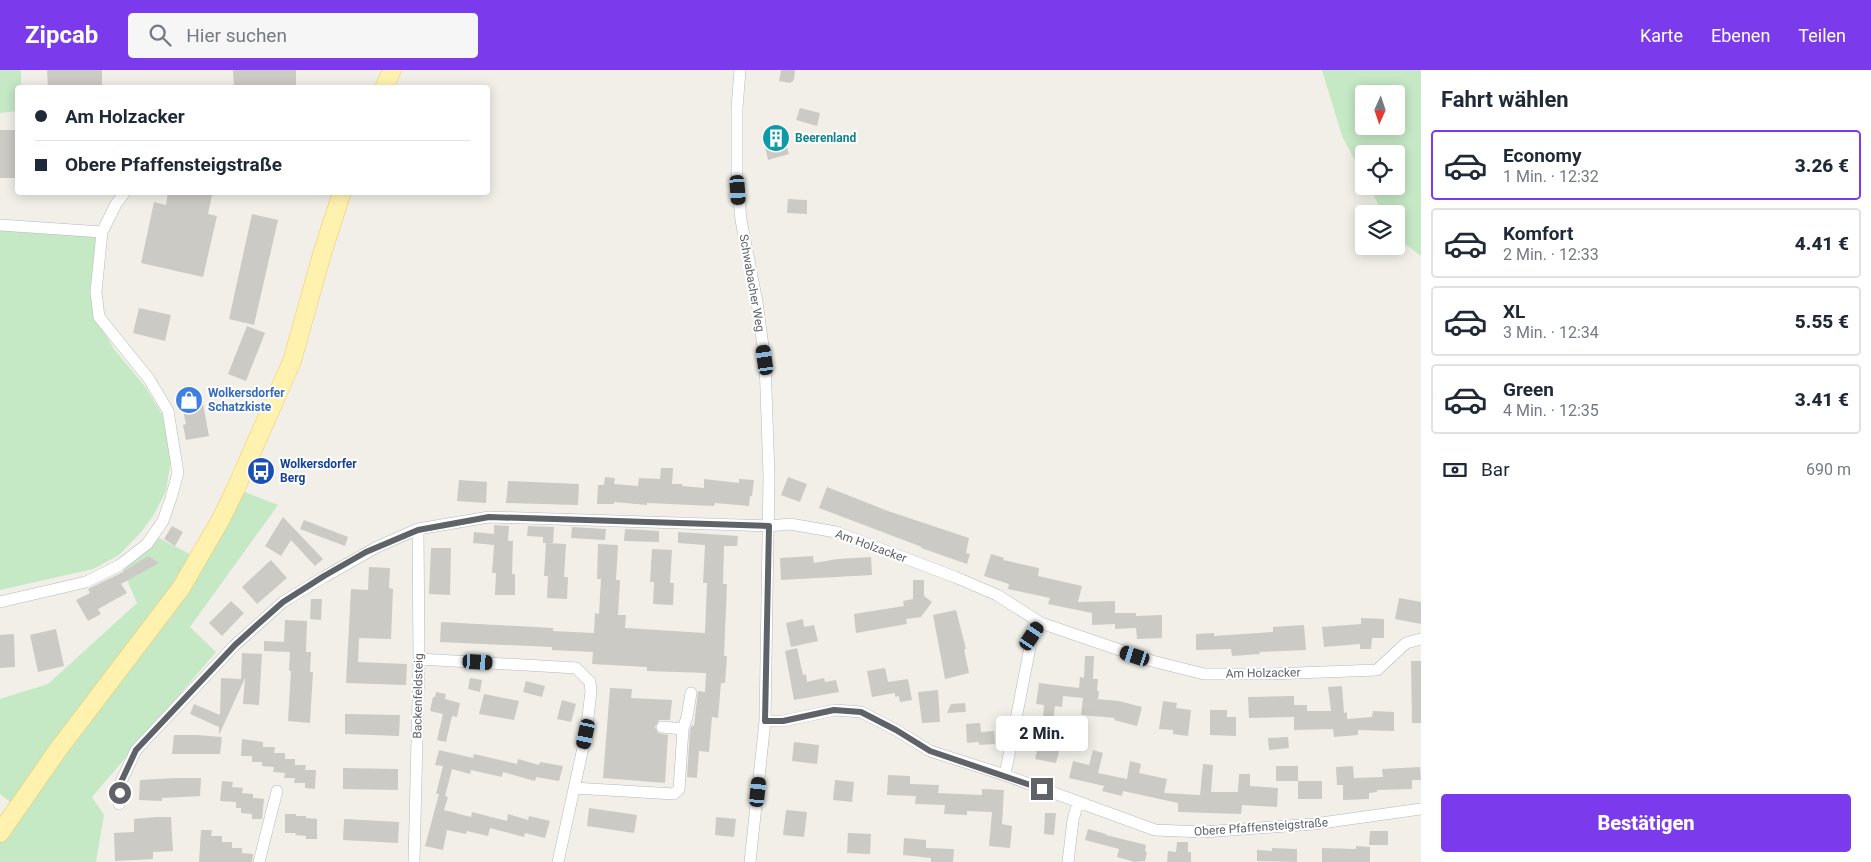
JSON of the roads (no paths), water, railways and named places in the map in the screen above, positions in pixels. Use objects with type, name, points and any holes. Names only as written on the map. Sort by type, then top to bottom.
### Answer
[{"type":"main road","points":[[385,85],[392,70]]},
{"type":"main road","points":[[0,834],[57,751],[181,588],[221,518],[292,361],[322,254],[341,195]]},
{"type":"street","name":"Schwabacher Weg","points":[[740,70],[737,108],[738,175],[741,220],[757,302],[765,360],[769,526]]},
{"type":"street","points":[[0,602],[86,582],[120,566],[147,544],[163,521],[171,498],[178,473],[168,411],[149,379],[99,317],[96,292],[102,232],[122,195]]},
{"type":"street","points":[[0,225],[102,232]]},
{"type":"street","name":"Am Holzacker","points":[[119,804],[121,782],[136,750],[235,645],[283,602],[366,552],[418,530],[489,517],[769,526],[790,524],[836,532],[997,595],[1041,623],[1152,661],[1204,674],[1377,670],[1406,643],[1421,639]]},
{"type":"street","points":[[750,862],[765,721],[769,526]]},
{"type":"street","name":"Backenfeldsteig","points":[[414,862],[420,659],[418,530]]},
{"type":"street","points":[[1005,775],[1032,636],[1041,623]]},
{"type":"street","points":[[420,659],[576,668],[590,682],[591,691],[586,734],[558,862]]},
{"type":"street","points":[[574,788],[674,794],[679,789],[683,729],[688,717],[691,693]]},
{"type":"street","name":"Obere Pfaffensteigstraße","points":[[765,721],[783,721],[834,710],[861,712],[896,730],[930,751],[1005,775],[1155,830],[1203,832],[1336,822],[1421,809]]},
{"type":"street","points":[[662,727],[683,729]]},
{"type":"street","points":[[259,862],[277,792]]},
{"type":"street","points":[[1068,862],[1073,820],[1078,802]]},
{"type":"place","name":"Beerenland","points":[[776,138]]},
{"type":"place","name":"Wolkersdorfer Schatzkiste","points":[[189,400]]},
{"type":"place","name":"Wolkersdorfer Berg","points":[[261,471]]}]
